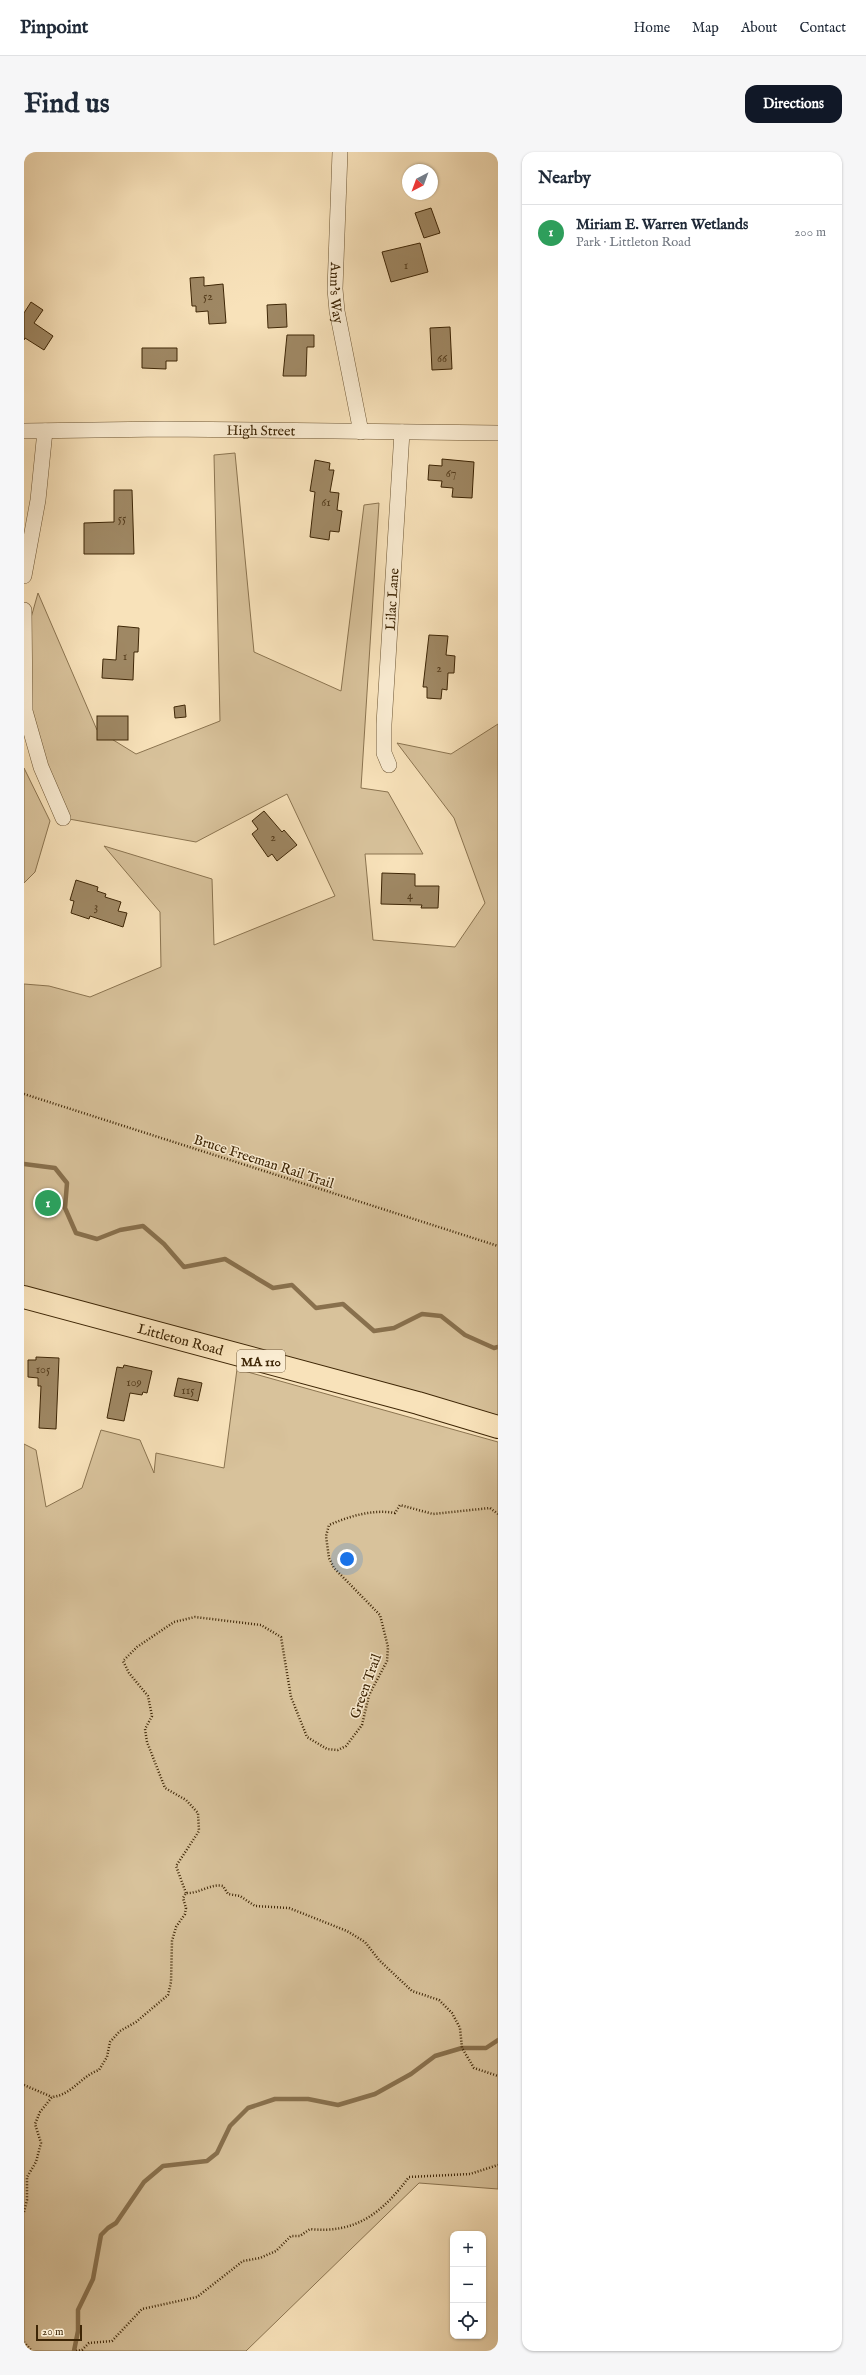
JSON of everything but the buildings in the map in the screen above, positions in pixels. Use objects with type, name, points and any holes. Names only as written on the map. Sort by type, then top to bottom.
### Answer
[{"type":"main road","name":"Littleton Road","points":[[24,1297],[418,1403],[498,1427]]},
{"type":"street","name":"Ann's Way","points":[[340,152],[336,289],[337,311],[361,432]]},
{"type":"street","points":[[24,576],[38,500],[45,430]]},
{"type":"street","name":"High Street","points":[[24,431],[498,433]]},
{"type":"street","name":"Lilac Lane","points":[[389,765],[384,753],[384,724],[402,432]]},
{"type":"street","points":[[24,610],[25,711],[41,767],[63,818]]},
{"type":"path","name":"Bruce Freeman Rail Trail","points":[[24,1094],[498,1246]]},
{"type":"path","name":"Green Trail","points":[[186,1893],[176,1866],[199,1831],[198,1813],[186,1800],[165,1788],[147,1742],[145,1729],[152,1716],[148,1696],[129,1673],[123,1661],[137,1647],[174,1622],[195,1617],[262,1625],[281,1637],[291,1697],[307,1737],[327,1749],[338,1750],[346,1746],[362,1725],[369,1695],[387,1661],[388,1647],[380,1615],[334,1568],[329,1558],[326,1536],[329,1525],[343,1519],[382,1510],[395,1513],[400,1505],[433,1514],[490,1508],[498,1514]]},
{"type":"path","points":[[24,2085],[52,2097],[60,2096],[75,2087],[91,2073],[100,2070],[107,2057],[110,2042],[120,2031],[136,2022],[168,1995],[171,1982],[172,1942],[176,1927],[185,1914],[186,1908],[184,1898],[186,1893],[193,1894],[217,1884],[223,1886],[228,1894],[240,1896],[255,1906],[289,1908],[347,1931],[365,1942],[379,1960],[412,1991],[439,2000],[452,2013],[460,2028],[462,2048],[474,2068],[498,2076]]},
{"type":"path","points":[[24,2212],[27,2200],[28,2177],[36,2162],[41,2143],[35,2124],[40,2112],[52,2097]]},
{"type":"path","points":[[76,2351],[82,2350],[90,2343],[112,2340],[142,2310],[196,2297],[244,2260],[260,2258],[276,2251],[291,2236],[300,2236],[310,2229],[322,2230],[356,2225],[371,2216],[397,2194],[409,2177],[470,2174],[498,2165]]},
{"type":"path","points":[[24,2342],[32,2351]]},
{"type":"shaded area","points":[[235,453],[254,652],[341,691],[364,505],[379,503],[361,788],[388,792],[423,854],[365,854],[373,940],[455,947],[485,903],[454,818],[397,743],[451,754],[498,724],[498,1427],[24,1297],[24,984],[49,986],[90,997],[161,967],[160,912],[104,846],[212,879],[214,945],[335,896],[287,794],[196,842],[69,819],[25,711],[25,639],[38,593],[97,730],[136,754],[220,721],[214,455]]},
{"type":"shaded area","points":[[24,768],[50,821],[35,872],[24,883]]},
{"type":"shaded area","points":[[237,1369],[498,1442],[498,2189],[419,2183],[246,2351],[26,2351],[24,2350],[24,1444],[36,1450],[46,1507],[82,1488],[101,1430],[140,1440],[154,1473],[156,1453],[224,1468]]},
{"type":"waterway","points":[[24,1164],[55,1168],[67,1183],[65,1208],[76,1233],[97,1239],[120,1230],[143,1226],[164,1244],[184,1267],[225,1259],[273,1288],[292,1285],[316,1308],[343,1304],[374,1331],[394,1328],[422,1314],[441,1316],[465,1335],[494,1348],[498,1347]]},
{"type":"waterway","points":[[74,2351],[78,2331],[78,2310],[93,2279],[101,2235],[116,2223],[144,2182],[163,2166],[207,2161],[217,2153],[230,2126],[248,2108],[275,2099],[308,2099],[338,2105],[375,2094],[411,2074],[435,2056],[462,2048],[486,2048],[498,2040]]},
{"type":"place","name":"Miriam E. Warren Wetlands","points":[[48,1203]]}]
